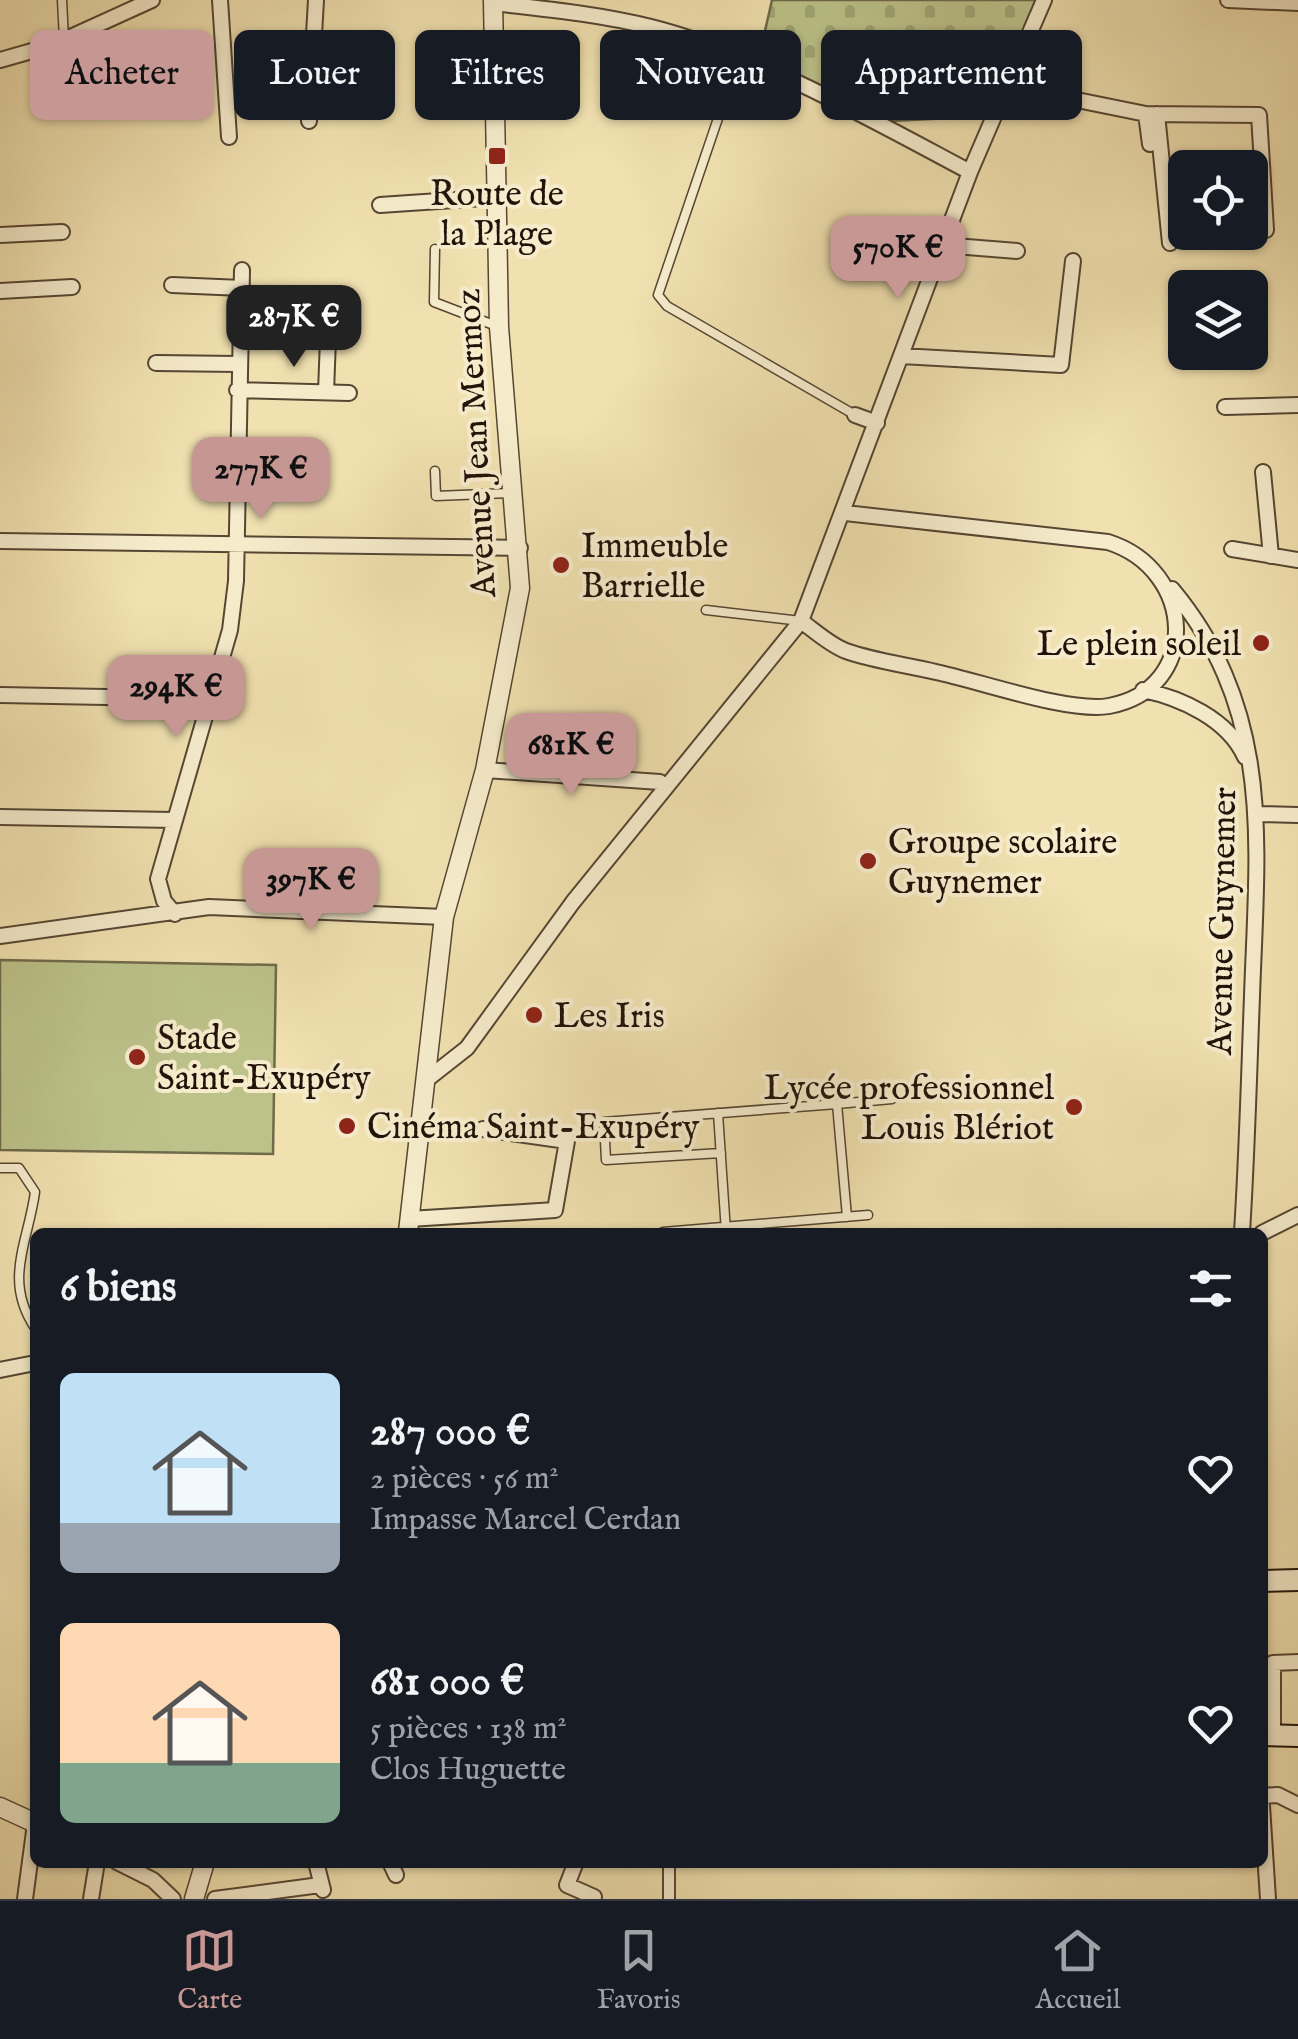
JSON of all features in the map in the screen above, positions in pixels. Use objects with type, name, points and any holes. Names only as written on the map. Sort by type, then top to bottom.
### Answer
[{"type":"main road","points":[[1268,1581],[1298,1580]]},
{"type":"main road","points":[[1268,1735],[1298,1736]]},
{"type":"street","points":[[86,30],[152,0]]},
{"type":"street","points":[[220,0],[229,137]]},
{"type":"street","points":[[309,121],[316,0]]},
{"type":"street","points":[[1031,30],[1044,0]]},
{"type":"street","points":[[1228,0],[1298,3]]},
{"type":"street","points":[[493,1],[584,13],[660,30]]},
{"type":"street","name":"Avenue Jean Mermoz","points":[[409,1226],[444,916],[485,770],[509,662],[520,588],[520,548],[499,327],[493,1]]},
{"type":"street","points":[[0,60],[30,51]]},
{"type":"street","points":[[801,89],[970,172]]},
{"type":"street","points":[[1082,101],[1152,114],[1259,116],[1261,150]]},
{"type":"street","points":[[1150,144],[1152,114]]},
{"type":"street","points":[[1152,114],[1168,229]]},
{"type":"street","points":[[425,1081],[466,1048],[573,902],[801,622],[993,120]]},
{"type":"street","points":[[380,205],[498,197]]},
{"type":"street","points":[[0,235],[62,232]]},
{"type":"street","points":[[942,246],[1017,251]]},
{"type":"street","points":[[901,356],[1061,365],[1073,261]]},
{"type":"street","points":[[175,914],[164,901],[158,879],[230,630],[237,544],[242,270]]},
{"type":"street","points":[[172,285],[242,288]]},
{"type":"street","points":[[0,291],[72,287]]},
{"type":"street","points":[[326,392],[328,339]]},
{"type":"street","points":[[156,363],[238,364]]},
{"type":"street","points":[[237,390],[348,393]]},
{"type":"street","points":[[1226,407],[1298,405]]},
{"type":"street","points":[[854,415],[877,423]]},
{"type":"street","points":[[1263,472],[1271,556]]},
{"type":"street","name":"Avenue Guynemer","points":[[845,513],[1108,542],[1146,560],[1213,647],[1234,696],[1254,776],[1258,814],[1242,1228]]},
{"type":"street","points":[[0,540],[520,548]]},
{"type":"street","points":[[1232,549],[1298,560]]},
{"type":"street","points":[[801,622],[846,650],[1069,704],[1109,706],[1143,690],[1161,673],[1176,634],[1173,603],[1160,575]]},
{"type":"street","points":[[1143,690],[1166,695],[1210,718],[1242,749],[1254,776]]},
{"type":"street","points":[[0,696],[211,699]]},
{"type":"street","points":[[485,770],[660,782]]},
{"type":"street","points":[[1258,814],[1298,815]]},
{"type":"street","points":[[0,817],[174,820]]},
{"type":"street","points":[[0,936],[209,907],[444,916]]},
{"type":"street","points":[[409,1226],[555,1210],[566,1141],[482,1129]]},
{"type":"street","points":[[1268,1229],[1296,1216]]},
{"type":"street","points":[[0,1370],[30,1365]]},
{"type":"street","points":[[1268,1735],[1268,1663],[1298,1662]]},
{"type":"street","points":[[1268,1796],[1278,1795],[1298,1805]]},
{"type":"street","points":[[0,1808],[30,1821]]},
{"type":"street","points":[[25,1899],[30,1861]]},
{"type":"street","points":[[92,1899],[96,1868]]},
{"type":"street","points":[[129,1868],[153,1880],[172,1899]]},
{"type":"street","points":[[194,1899],[203,1868]]},
{"type":"street","points":[[225,1898],[322,1889],[317,1868]]},
{"type":"street","points":[[573,1868],[566,1884],[594,1897]]},
{"type":"street","points":[[669,1868],[669,1899]]},
{"type":"street","points":[[1266,1868],[1268,1899]]},
{"type":"lane","points":[[62,0],[64,30]]},
{"type":"lane","points":[[718,120],[658,295],[667,306],[854,415]]},
{"type":"lane","points":[[435,249],[434,302],[499,327]]},
{"type":"lane","points":[[434,471],[436,496],[515,493]]},
{"type":"lane","points":[[706,610],[801,622]]},
{"type":"lane","points":[[720,1153],[606,1160],[604,1122],[892,1099]]},
{"type":"lane","points":[[837,1104],[846,1217]]},
{"type":"lane","points":[[718,1113],[726,1228]]},
{"type":"lane","points":[[0,1168],[19,1168],[35,1192],[31,1223],[19,1252],[20,1306],[30,1321]]},
{"type":"lane","points":[[744,1228],[868,1215]]},
{"type":"green space","points":[[772,0],[1045,0],[1031,30],[821,30],[821,88],[801,76],[801,30],[765,30]]},
{"type":"green space","name":"Stade Saint-Exupéry","points":[[0,960],[276,965],[273,1154],[0,1150]]},
{"type":"place","name":"Route de la Plage","points":[[497,156]]},
{"type":"place","name":"Immeuble Barrielle","points":[[561,565]]},
{"type":"place","name":"Le plein soleil","points":[[1261,643]]},
{"type":"place","name":"Groupe scolaire Guynemer","points":[[868,861]]},
{"type":"place","name":"Les Iris","points":[[534,1015]]},
{"type":"place","name":"Stade Saint-Exupéry","points":[[137,1057]]},
{"type":"place","name":"Lycée professionnel Louis Blériot","points":[[1074,1107]]},
{"type":"place","name":"Cinéma Saint-Exupéry","points":[[347,1126]]}]
